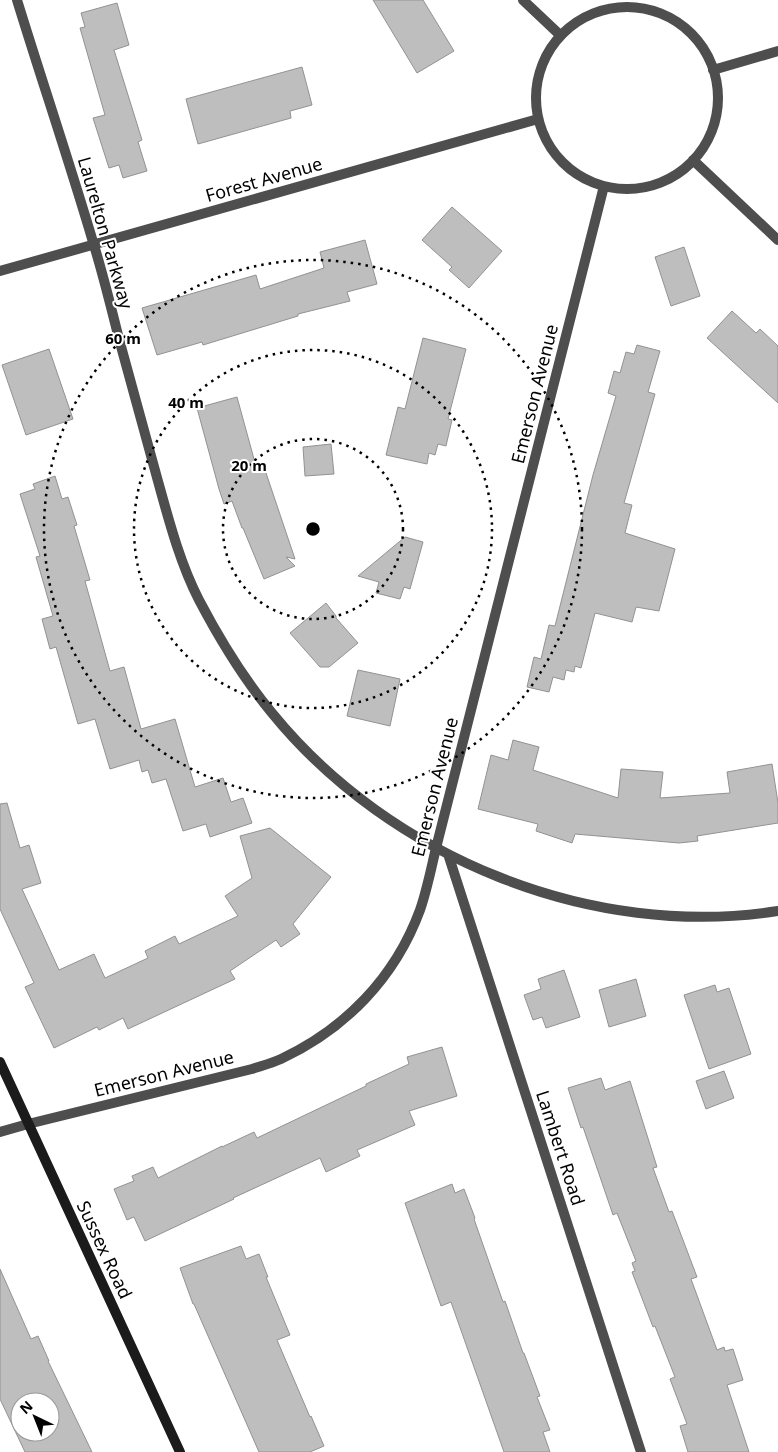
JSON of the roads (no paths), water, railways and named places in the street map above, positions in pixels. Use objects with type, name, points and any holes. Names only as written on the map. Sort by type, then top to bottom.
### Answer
[{"type":"street","name":"Laurelton Parkway","points":[[17,0],[94,245],[172,534],[198,598],[232,658],[272,713],[311,756],[363,801],[420,839],[499,878],[564,899],[632,912],[690,916],[759,914],[778,910]]},
{"type":"street","points":[[522,0],[560,35]]},
{"type":"street","points":[[650,4],[683,26],[704,48],[713,70],[718,95],[715,119],[708,139],[693,160],[680,172],[656,184],[629,189],[604,186],[589,181],[564,164],[547,143],[536,110],[536,81],[545,56],[560,35],[574,22],[599,10],[650,4]]},
{"type":"street","points":[[713,70],[778,51]]},
{"type":"street","name":"Forest Avenue","points":[[0,271],[538,119]]},
{"type":"street","points":[[693,160],[778,240]]},
{"type":"street","name":"Emerson Avenue","points":[[0,1132],[252,1069],[279,1060],[314,1042],[350,1015],[377,986],[404,946],[420,910],[604,186]]},
{"type":"street","name":"Lambert Road","points":[[448,854],[641,1452]]},
{"type":"street","name":"Sussex Road","points":[[0,1062],[180,1452]]}]
